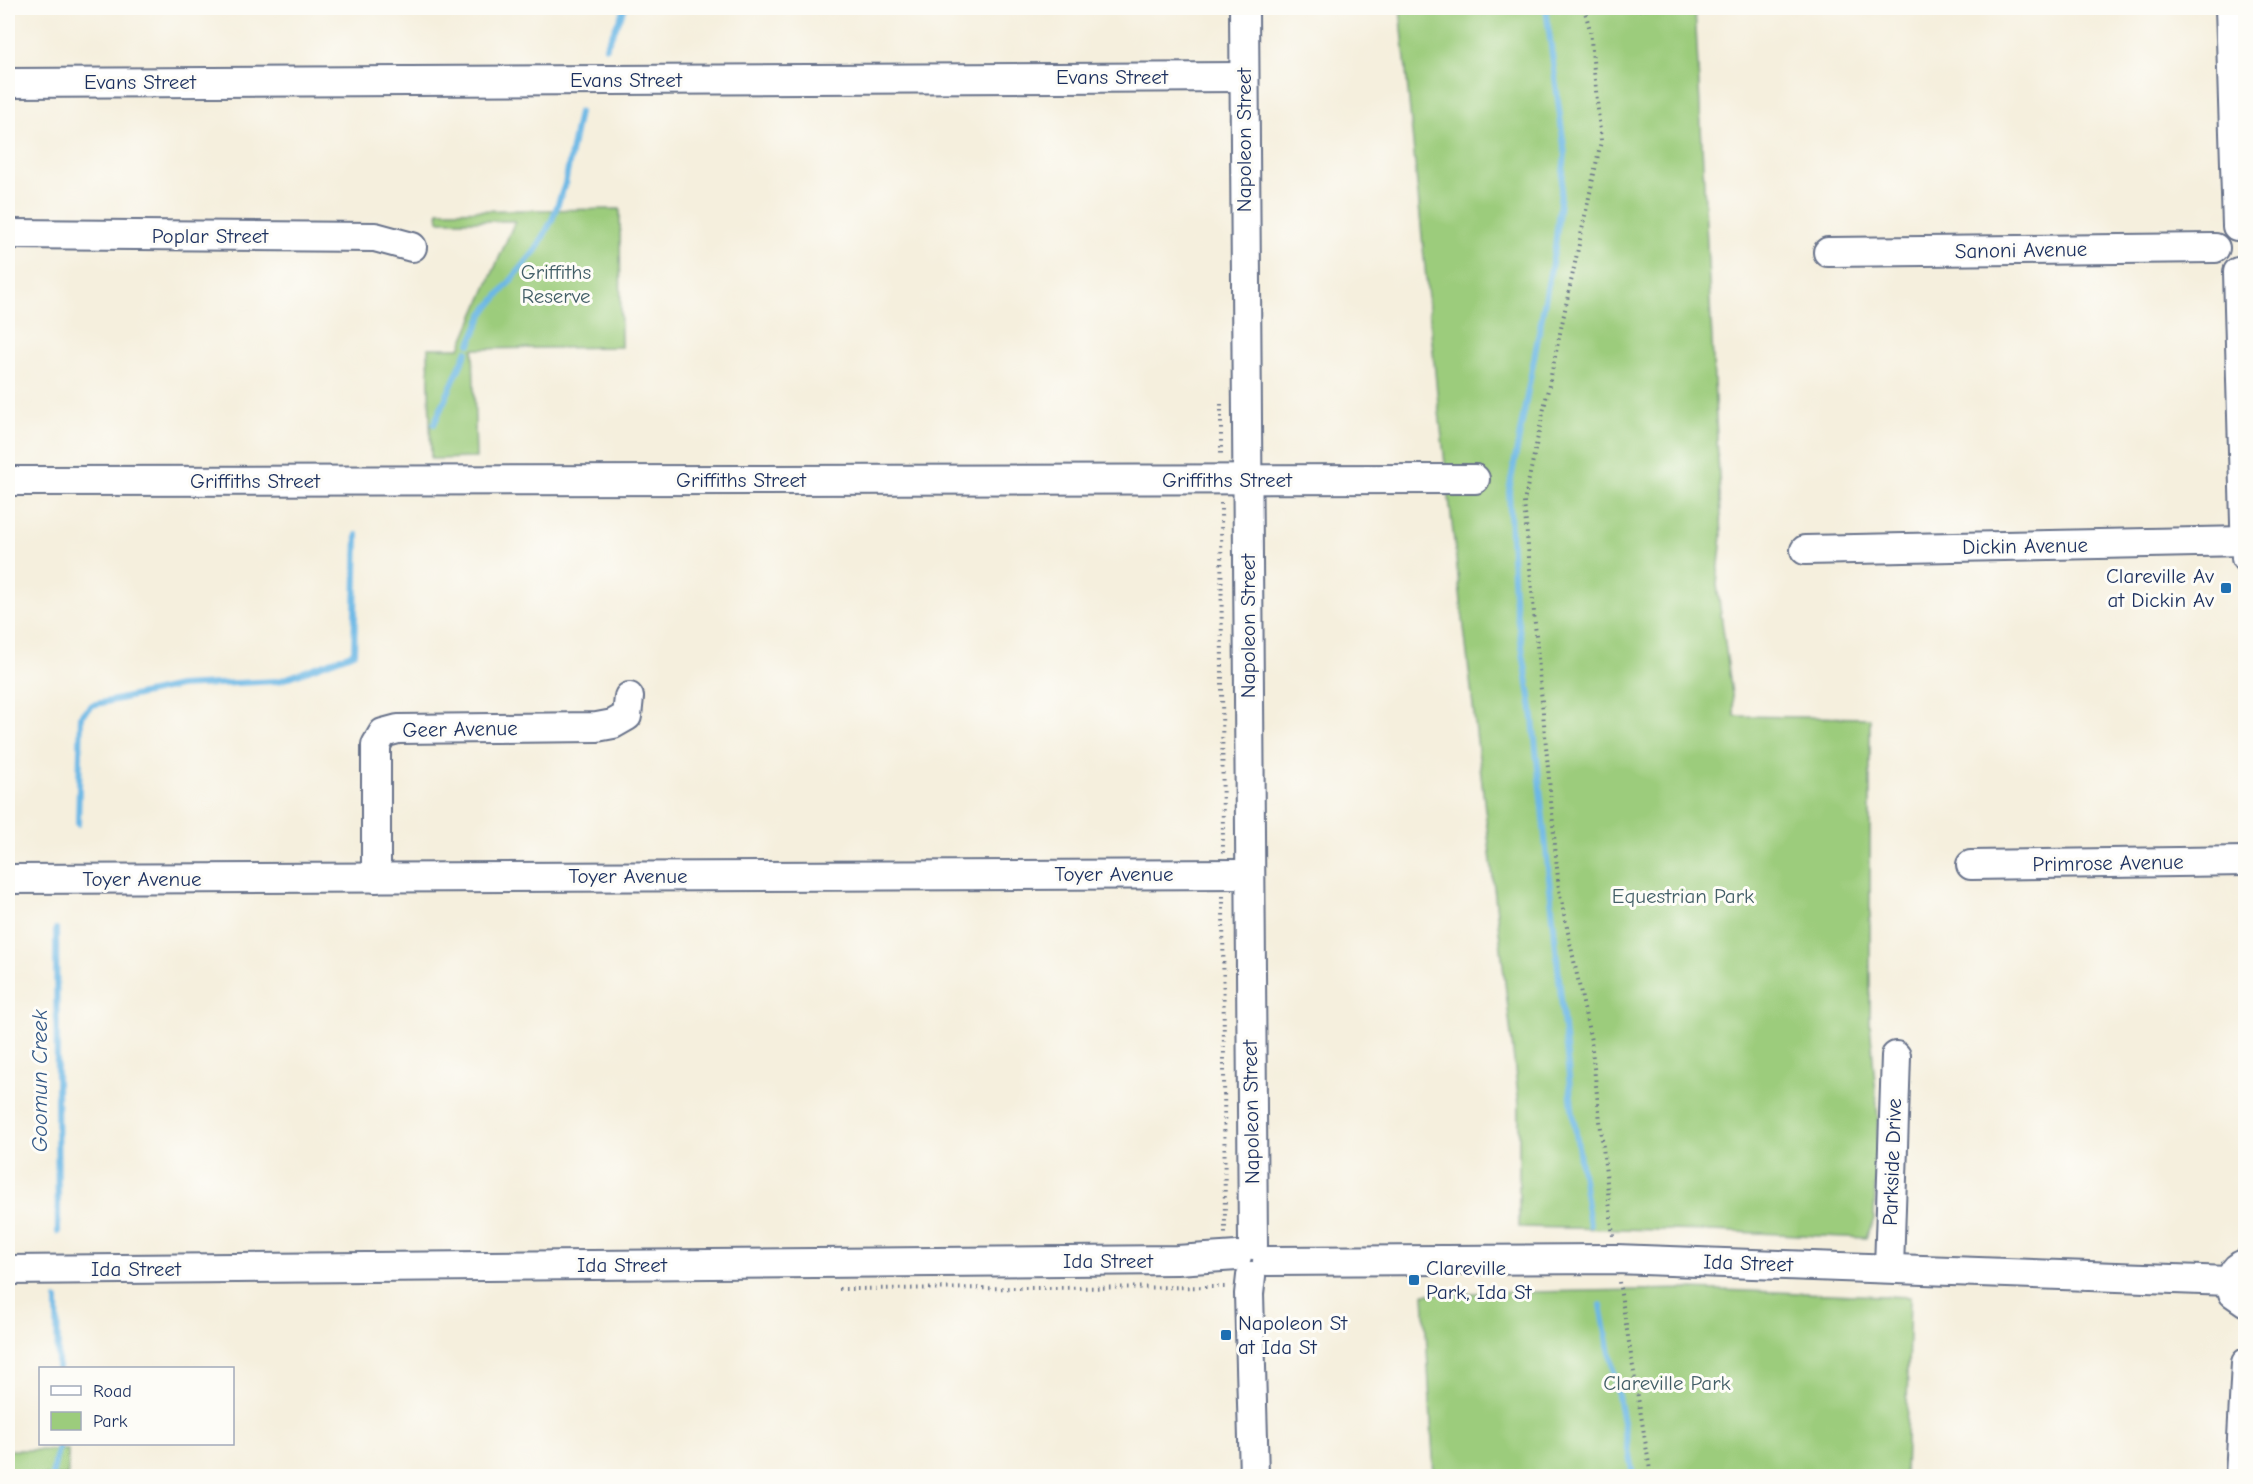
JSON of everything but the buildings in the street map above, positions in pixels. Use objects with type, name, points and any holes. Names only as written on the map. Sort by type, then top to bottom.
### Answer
[{"type":"street","name":"Napoleon Street","points":[[1244,8],[1234,480],[1236,874],[1254,1476]]},
{"type":"street","points":[[2230,8],[2241,227],[2219,235],[2215,248],[2219,262],[2224,268],[2242,272],[2246,558]]},
{"type":"street","name":"Evans Street","points":[[8,83],[1244,77]]},
{"type":"street","name":"Poplar Street","points":[[8,234],[375,237],[412,246]]},
{"type":"street","name":"Sanoni Avenue","points":[[1828,252],[2215,248]]},
{"type":"street","name":"Griffiths Street","points":[[8,481],[1475,479]]},
{"type":"street","name":"Dickin Avenue","points":[[1805,550],[2245,541]]},
{"type":"street","name":"Geer Avenue","points":[[376,878],[376,744],[383,733],[398,729],[597,727],[613,724],[627,716],[629,697]]},
{"type":"street","name":"Primrose Avenue","points":[[1971,865],[2246,861]]},
{"type":"street","name":"Toyer Avenue","points":[[8,879],[1236,874]]},
{"type":"street","name":"Parkside Drive","points":[[1889,1268],[1896,1056]]},
{"type":"street","name":"Ida Street","points":[[8,1270],[1177,1260],[1246,1255],[1615,1259],[2240,1282]]},
{"type":"street","points":[[2240,1476],[2246,1363]]},
{"type":"path","points":[[1651,1476],[1615,1259],[1592,1041],[1559,890],[1524,502],[1601,141],[1590,30],[1584,9],[1690,8]]},
{"type":"path","name":"Napoleon Street","points":[[1221,397],[1234,480],[1236,874],[1246,1255]]},
{"type":"green space","name":"Equestrian Park","points":[[1400,8],[1695,8],[1722,536],[1717,585],[1735,716],[1870,718],[1870,1023],[1878,1118],[1874,1219],[1866,1238],[1712,1231],[1519,1227],[1519,1104],[1438,403]]},
{"type":"green space","name":"Griffiths Reserve","points":[[620,209],[621,347],[473,349],[476,458],[431,459],[428,348],[460,348],[515,221],[439,221],[438,211]]},
{"type":"green space","name":"Clareville Park","points":[[1691,1289],[1910,1297],[1905,1476],[1434,1476],[1424,1294]]},
{"type":"green space","points":[[8,1450],[68,1450],[68,1476],[8,1476]]},
{"type":"waterway","name":"Goomun Creek","points":[[606,47],[625,8]]},
{"type":"waterway","points":[[1546,8],[1565,154],[1555,247],[1509,491],[1514,597],[1532,709],[1572,1107],[1590,1225]]},
{"type":"waterway","name":"Goomun Creek","points":[[470,344],[483,314],[536,250],[552,220],[565,184],[579,112]]},
{"type":"waterway","name":"Goomun Creek","points":[[434,424],[467,351]]},
{"type":"waterway","name":"Goomun Creek","points":[[78,824],[81,716],[92,705],[179,686],[279,681],[354,653],[357,535]]},
{"type":"waterway","name":"Goomun Creek","points":[[56,929],[58,1232]]},
{"type":"waterway","name":"Goomun Creek","points":[[57,1300],[58,1367]]},
{"type":"waterway","points":[[1601,1305],[1633,1476]]},
{"type":"waterway","name":"Goomun Creek","points":[[52,1476],[59,1445]]},
{"type":"place","name":"Clareville Av at Dickin Av","points":[[2226,588]]},
{"type":"place","name":"Clareville Park, Ida St","points":[[1414,1280]]},
{"type":"place","name":"Napoleon St at Ida St","points":[[1226,1335]]}]
